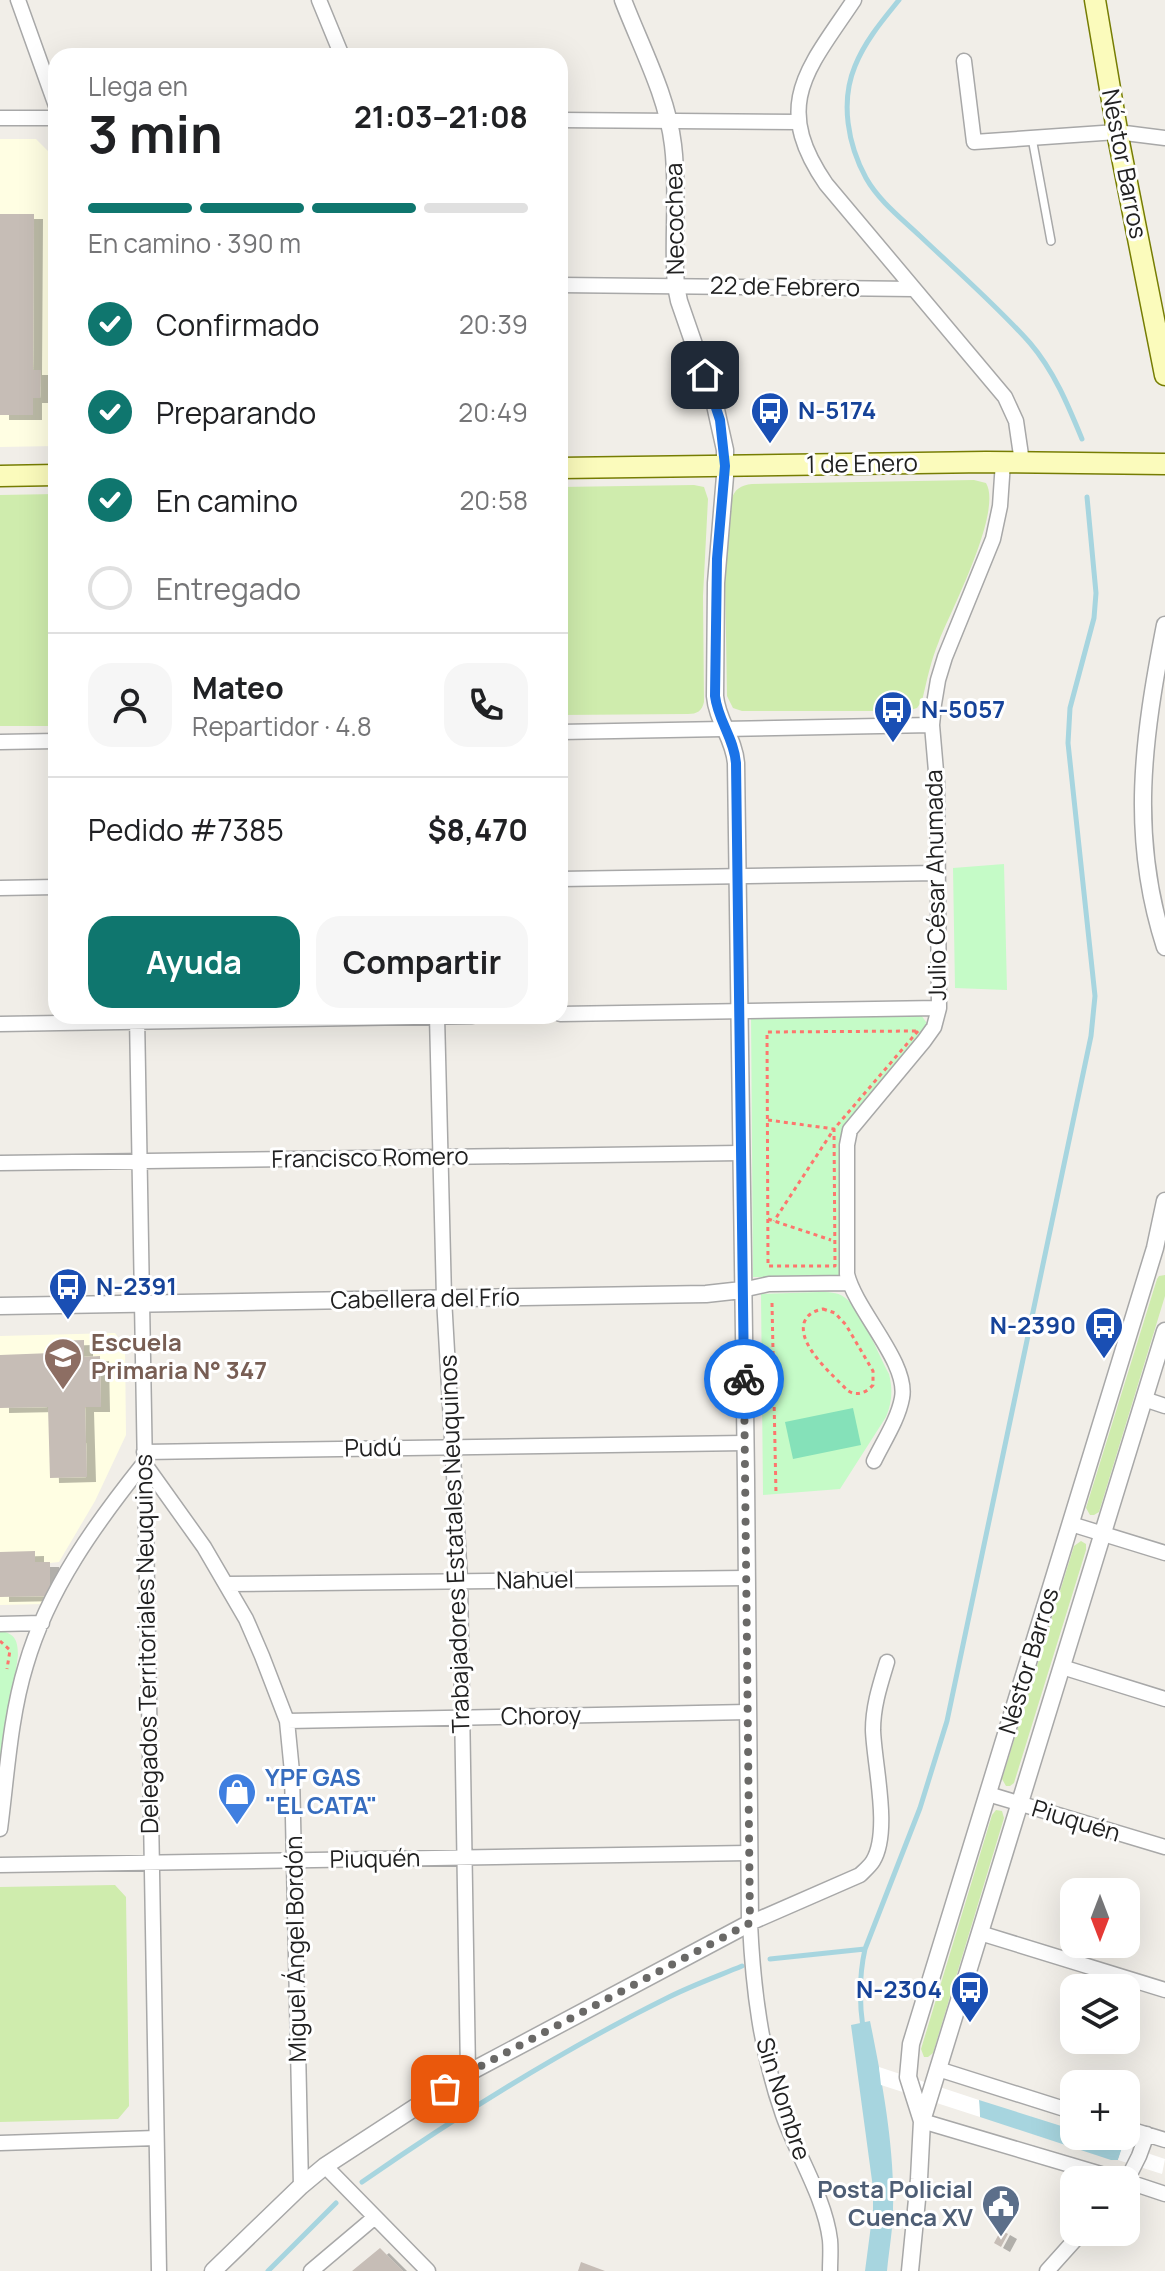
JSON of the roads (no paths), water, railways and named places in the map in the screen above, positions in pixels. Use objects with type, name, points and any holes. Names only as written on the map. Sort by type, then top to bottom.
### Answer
[{"type":"main road","name":"Néstor Barros","points":[[1095,0],[1117,132],[1157,299],[1165,375]]},
{"type":"main road","name":"1 de Enero","points":[[568,468],[1012,462],[1165,464]]},
{"type":"main road","points":[[0,476],[48,475]]},
{"type":"street","points":[[18,0],[48,84]]},
{"type":"street","points":[[319,0],[339,48]]},
{"type":"street","name":"Necochea","points":[[623,0],[669,120],[676,172],[676,286],[720,420],[725,466],[717,559],[715,696],[718,714],[736,754],[750,1923]]},
{"type":"street","points":[[568,120],[798,122],[805,75],[854,0]]},
{"type":"street","points":[[964,61],[974,142],[1117,132],[1165,138]]},
{"type":"street","points":[[0,118],[48,118]]},
{"type":"street","name":"Julio César Ahumada","points":[[798,122],[809,156],[826,184],[1010,405],[1016,421],[1012,462],[1001,495],[996,528],[941,668],[935,691],[932,725],[937,783],[939,1008],[929,1035],[850,1130],[847,1153],[849,1283],[898,1369],[902,1384],[901,1404],[874,1461]]},
{"type":"street","name":"22 de Febrero","points":[[568,285],[914,289]]},
{"type":"street","points":[[1165,625],[1147,728],[1142,826],[1148,882],[1165,947]]},
{"type":"street","points":[[568,732],[932,725]]},
{"type":"street","points":[[0,742],[48,741]]},
{"type":"street","points":[[568,879],[938,873]]},
{"type":"street","points":[[0,888],[48,887]]},
{"type":"street","points":[[568,1014],[939,1008]]},
{"type":"street","points":[[0,1024],[48,1022]]},
{"type":"street","name":"Delegados Territoriales Neuquinos","points":[[137,1024],[159,2271]]},
{"type":"street","name":"Trabajadores Estatales Neuquinos","points":[[437,1024],[444,1298],[460,1581],[468,2073]]},
{"type":"street","name":"Francisco Romero","points":[[0,1163],[741,1153]]},
{"type":"street","name":"Néstor Barros","points":[[922,2121],[910,2085],[909,2052],[1071,1524],[1160,1250],[1165,1201]]},
{"type":"street","name":"Cabellera del Frío","points":[[0,1306],[706,1294],[769,1284],[849,1283]]},
{"type":"street","name":"Néstor Barros","points":[[911,2271],[922,2121],[1165,1331]]},
{"type":"street","points":[[1144,1399],[1165,1406]]},
{"type":"street","name":"Pudú","points":[[144,1458],[453,1447],[745,1443]]},
{"type":"street","points":[[0,1829],[19,1690],[32,1645],[84,1544],[144,1458]]},
{"type":"street","name":"Miguel Ángel Bordón","points":[[144,1458],[227,1584],[262,1656],[287,1721],[291,1746],[301,2186]]},
{"type":"street","points":[[1071,1524],[1165,1553]]},
{"type":"street","name":"Nahuel","points":[[227,1584],[746,1578]]},
{"type":"street","points":[[0,1624],[42,1623]]},
{"type":"street","points":[[213,2271],[325,2166],[468,2073],[750,1923],[860,1875],[873,1861],[879,1844],[881,1805],[873,1728],[875,1699],[887,1662]]},
{"type":"street","points":[[1062,1667],[1165,1699]]},
{"type":"street","name":"Choroy","points":[[287,1721],[748,1712]]},
{"type":"street","name":"Piuquén","points":[[988,1794],[1165,1847]]},
{"type":"street","name":"Piuquén","points":[[0,1865],[749,1853]]},
{"type":"street","name":"Sin Nombre","points":[[750,1923],[753,1974],[764,2046],[784,2118],[825,2219],[830,2240],[830,2271]]},
{"type":"street","points":[[980,1933],[1165,1990]]},
{"type":"street","points":[[938,2069],[1060,2108]]},
{"type":"street","points":[[922,2121],[1074,2166]]},
{"type":"street","points":[[1140,2132],[1165,2140]]},
{"type":"street","points":[[1133,2166],[1147,2134]]},
{"type":"street","points":[[0,2143],[156,2138]]},
{"type":"street","points":[[325,2166],[428,2271]]},
{"type":"street","points":[[1140,2186],[1165,2194]]},
{"type":"street","points":[[311,2271],[375,2217]]},
{"type":"street","points":[[1047,2271],[1069,2246]]},
{"type":"lane","points":[[1032,138],[1051,241]]},
{"type":"water","points":[[870,2021],[892,2162],[893,2216],[887,2271],[865,2271],[873,2188],[851,2025]]},
{"type":"water","points":[[979,2100],[1060,2126],[1060,2143],[980,2117]]},
{"type":"water","points":[[1081,2150],[1121,2150],[1118,2160]]},
{"type":"waterway","points":[[899,0],[864,48],[850,80],[848,123],[860,165],[884,202],[990,302],[1039,354],[1066,401],[1082,439]]},
{"type":"waterway","points":[[863,2028],[860,1988],[865,1949],[920,1808],[947,1721],[1091,1036],[1095,996],[1068,743],[1070,708],[1094,618],[1096,593],[1087,497]]},
{"type":"waterway","points":[[770,1959],[865,1949]]},
{"type":"waterway","points":[[362,2182],[551,2061],[629,2017],[742,1966]]},
{"type":"waterway","points":[[268,2271],[336,2203]]},
{"type":"place","name":"N-5174","points":[[770,445]]},
{"type":"place","name":"N-5057","points":[[893,744]]},
{"type":"place","name":"N-2391","points":[[68,1321]]},
{"type":"place","name":"N-2390","points":[[1104,1360]]},
{"type":"place","name":"Escuela Primaria N° 347","points":[[63,1391]]},
{"type":"place","name":"YPF GAS \"EL CATA\"","points":[[237,1826]]},
{"type":"place","name":"N-2304","points":[[970,2024]]},
{"type":"place","name":"Posta Policial Cuenca XV","points":[[1001,2238]]}]
